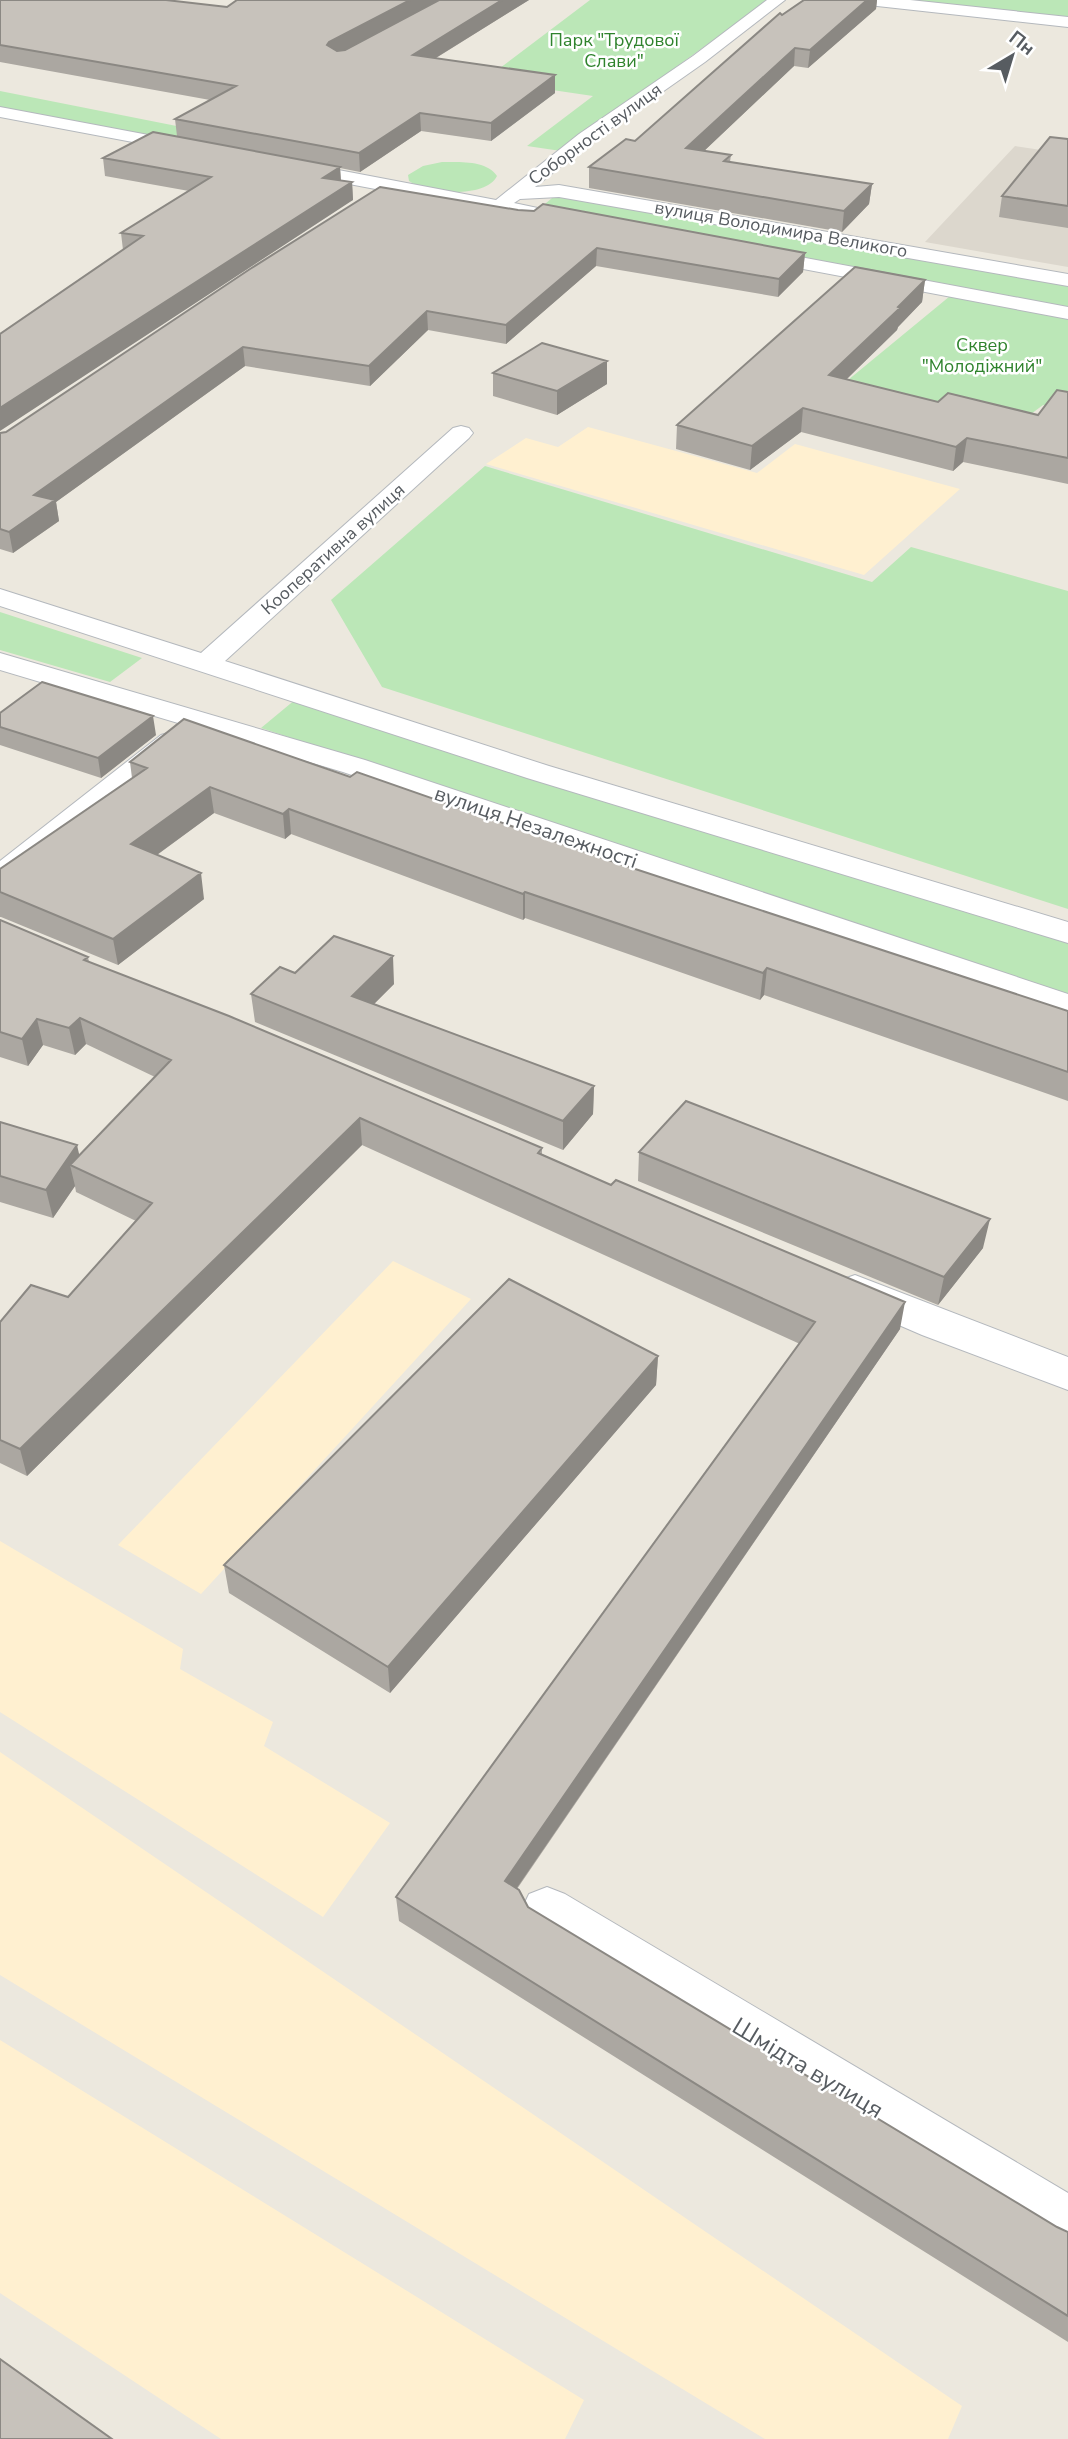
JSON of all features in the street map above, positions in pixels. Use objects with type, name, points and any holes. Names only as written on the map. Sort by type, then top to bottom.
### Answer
[{"type":"street","name":"Соборності вулиця","points":[[515,194],[585,138],[699,59],[777,0]]},
{"type":"street","points":[[868,0],[1068,22]]},
{"type":"street","points":[[0,113],[214,152]]},
{"type":"street","points":[[287,146],[290,154],[275,163],[564,219]]},
{"type":"street","name":"вулиця Володимира Великого","points":[[496,206],[515,194],[559,191],[1068,279]]},
{"type":"street","name":"вулиця Володимира Великого","points":[[728,249],[1068,313]]},
{"type":"street","name":"Кооперативна вулиця","points":[[205,664],[461,433]]},
{"type":"street","points":[[0,597],[538,772],[1068,933]]},
{"type":"street","name":"вулиця Незалежності","points":[[0,662],[354,766],[1068,1006]]},
{"type":"street","points":[[0,877],[196,721]]},
{"type":"street","points":[[821,1275],[936,1324],[1068,1374]]},
{"type":"street","name":"Шмідта вулиця","points":[[547,1911],[1068,2225]]},
{"type":"shaded area","points":[[1015,146],[1068,154],[1068,267],[925,242]]},
{"type":"shaded area","points":[[588,427],[757,473],[795,444],[960,489],[864,575],[486,464],[526,438],[558,447]]},
{"type":"shaded area","points":[[393,1261],[471,1299],[201,1594],[118,1545]]},
{"type":"shaded area","points":[[0,1541],[183,1649],[180,1669],[273,1722],[264,1746],[390,1823],[323,1917],[0,1712]]},
{"type":"shaded area","points":[[0,1752],[962,2406],[948,2439],[765,2439],[0,1975]]},
{"type":"shaded area","points":[[0,2040],[584,2400],[565,2439],[221,2439],[0,2293]]},
{"type":"green space","name":"Парк \"Трудової Слави\"","points":[[590,0],[768,0],[561,151],[527,146],[593,96],[484,80]]},
{"type":"green space","points":[[904,0],[1068,0],[1068,20]]},
{"type":"green space","points":[[0,91],[257,142],[250,154],[0,108]]},
{"type":"green space","points":[[442,162],[480,165],[487,167],[497,176],[481,188],[455,192],[428,189],[409,181],[408,175],[423,166]]},
{"type":"green space","name":"Сквер \"Молодіжний\"","points":[[558,193],[1068,285],[1068,410],[1043,405],[1015,426],[831,394],[961,287],[539,209]]},
{"type":"green space","points":[[485,466],[872,582],[911,547],[1068,591],[1068,909],[382,687],[331,600]]},
{"type":"green space","points":[[0,612],[142,658],[110,682],[0,650]]},
{"type":"green space","points":[[296,699],[1068,943],[1068,994],[261,728]]},
{"type":"building","points":[[0,0],[166,0],[227,7],[237,0],[410,0],[329,42],[327,45],[337,51],[345,50],[439,0],[502,0],[413,55],[555,75],[491,123],[420,113],[359,153],[175,119],[236,86],[0,45]]},
{"type":"building","points":[[804,0],[867,0],[810,50],[795,48],[686,148],[731,155],[724,161],[872,184],[844,211],[589,167],[626,139],[635,141],[780,13],[782,15]]},
{"type":"building","points":[[153,132],[340,167],[323,178],[352,182],[0,408],[0,334],[143,236],[121,233],[211,177],[103,158]]},
{"type":"building","points":[[1050,137],[1068,139],[1068,206],[1002,196]]},
{"type":"building","points":[[380,187],[518,210],[534,211],[543,204],[805,253],[779,279],[597,248],[506,325],[427,311],[369,366],[243,347],[34,495],[55,500],[9,532],[0,529],[0,433],[6,432],[250,269]]},
{"type":"building","points":[[855,267],[925,280],[898,307],[900,308],[829,375],[938,402],[948,393],[1038,415],[1057,390],[1068,392],[1068,458],[967,438],[956,447],[803,408],[752,446],[677,425]]},
{"type":"building","points":[[542,343],[607,361],[557,391],[493,373]]},
{"type":"building","points":[[42,682],[153,716],[98,758],[0,727],[0,713]]},
{"type":"building","points":[[184,719],[350,777],[357,772],[620,864],[1068,1011],[1068,1072],[767,968],[763,973],[525,892],[523,894],[289,809],[283,814],[210,787],[131,844],[201,873],[113,939],[0,892],[0,869],[147,768],[130,762]]},
{"type":"building","points":[[0,920],[88,957],[84,960],[229,1016],[542,1148],[538,1153],[611,1185],[616,1180],[905,1302],[505,1881],[519,1890],[528,1907],[1068,2232],[1068,2316],[396,1897],[815,1322],[360,1118],[20,1449],[0,1440],[0,1322],[31,1285],[68,1297],[152,1203],[70,1165],[171,1060],[80,1018],[69,1028],[37,1019],[22,1039],[0,1032]]},
{"type":"building","points":[[334,936],[393,956],[352,996],[594,1086],[563,1121],[251,994],[280,967],[295,973]]},
{"type":"building","points":[[686,1101],[990,1219],[944,1277],[639,1152]]},
{"type":"building","points":[[0,1122],[77,1145],[46,1190],[0,1176]]},
{"type":"building","points":[[509,1279],[658,1356],[388,1667],[224,1565]]},
{"type":"building","points":[[0,2359],[112,2439],[0,2439]]}]
